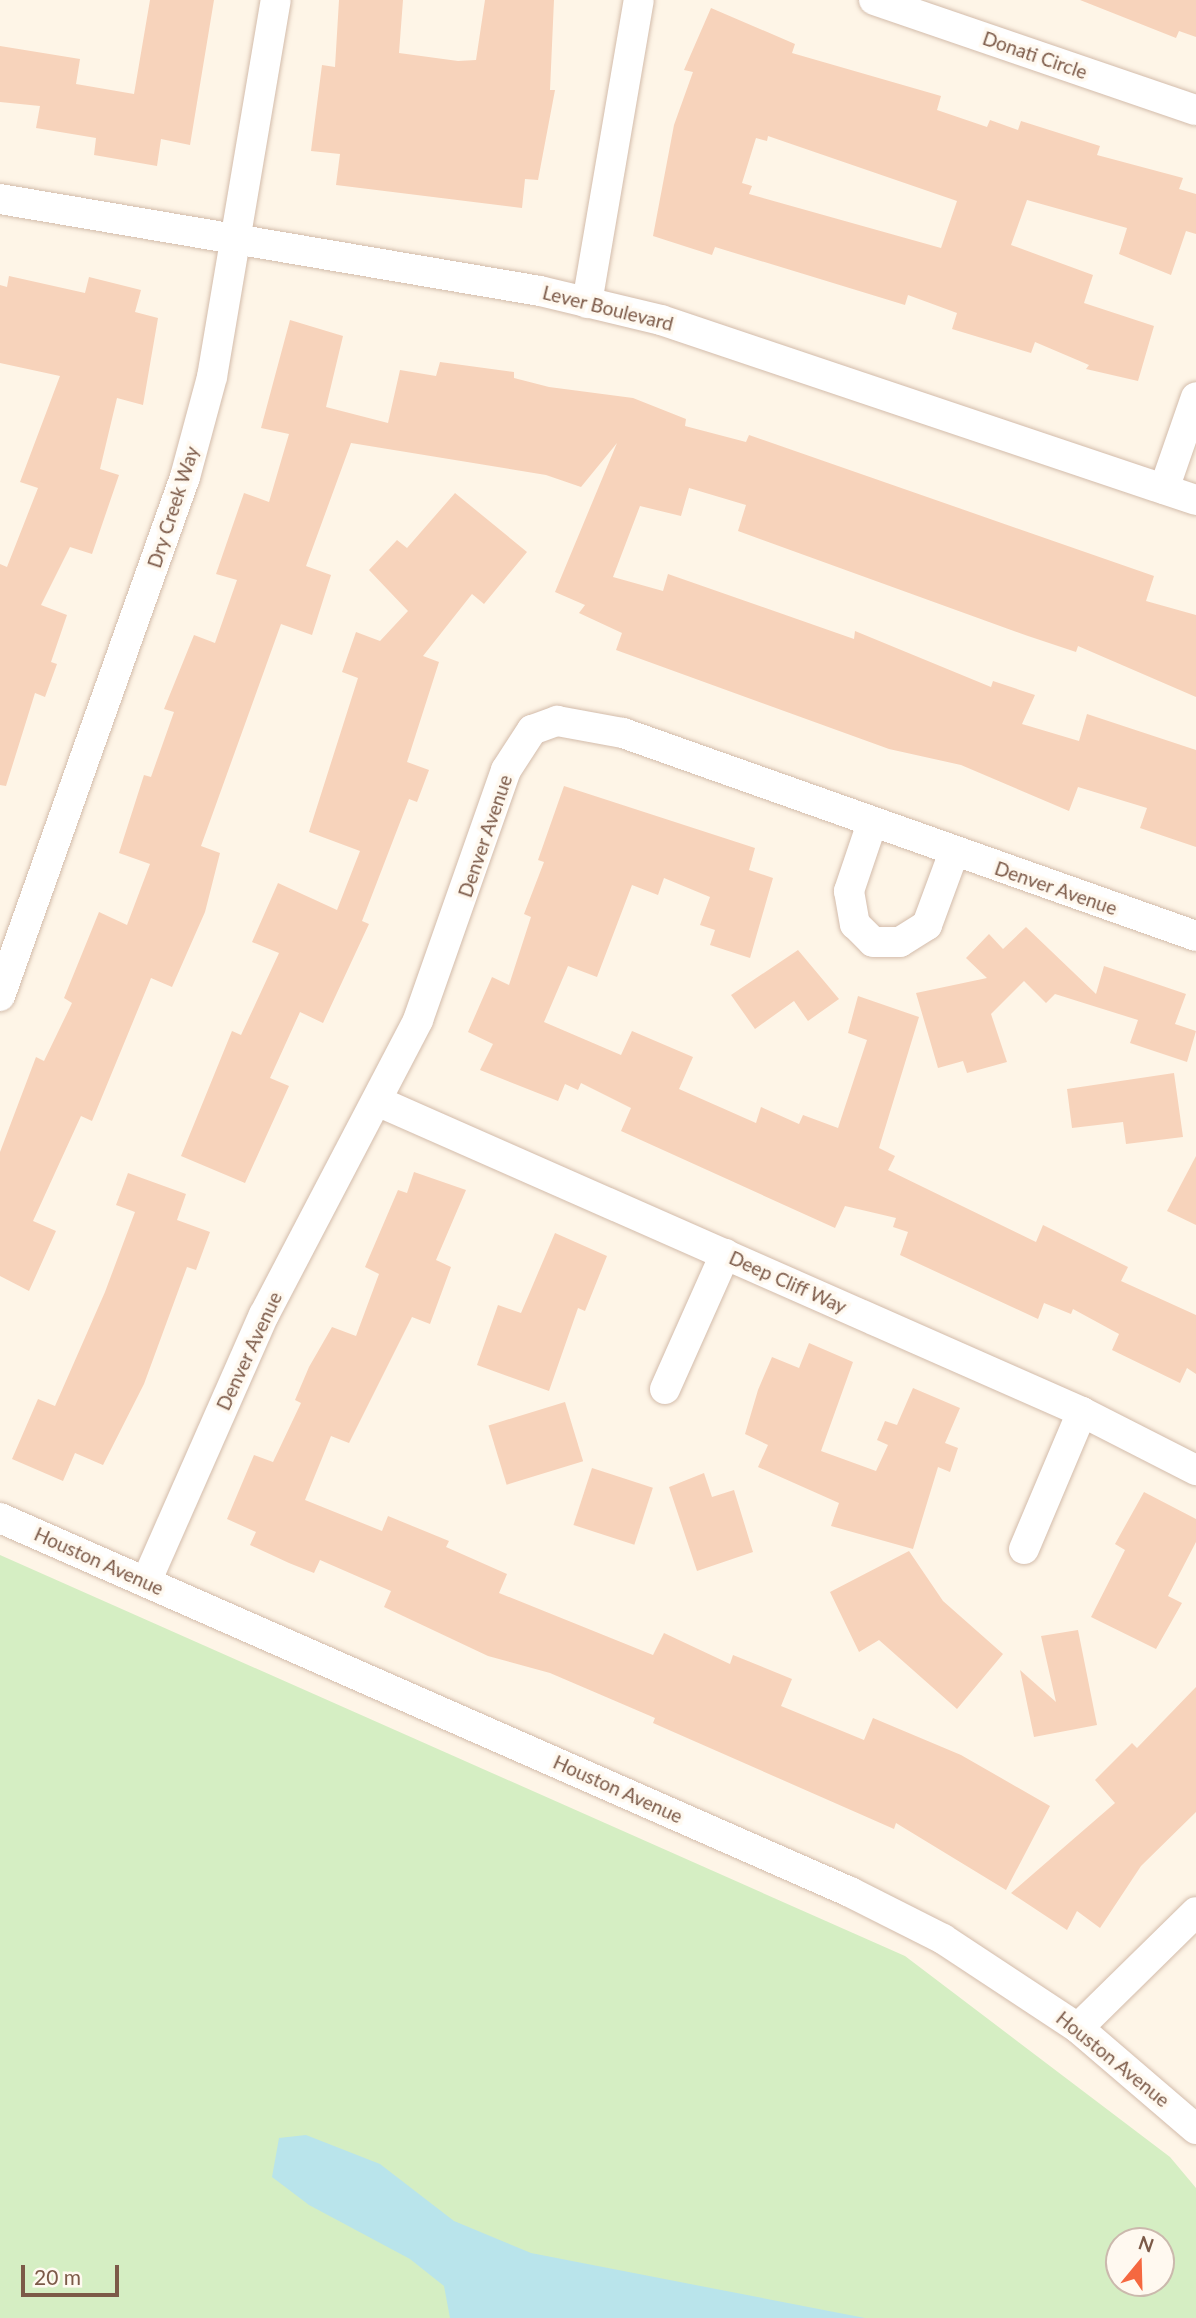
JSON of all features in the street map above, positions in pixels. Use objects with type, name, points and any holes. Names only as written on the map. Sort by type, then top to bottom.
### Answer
[{"type":"street","name":"Dry Creek Way","points":[[0,996],[185,477],[212,377],[276,0]]},
{"type":"street","points":[[587,303],[639,0]]},
{"type":"street","name":"Donati Circle","points":[[874,0],[1196,110]]},
{"type":"street","name":"Lever Boulevard","points":[[0,199],[587,303],[738,343],[1196,500]]},
{"type":"street","points":[[1164,489],[1196,397]]},
{"type":"street","name":"Denver Avenue","points":[[146,1582],[264,1315],[377,1101],[453,930],[506,770],[543,724],[586,723],[623,733],[1196,936]]},
{"type":"street","points":[[872,822],[849,891],[856,923],[873,942],[900,942],[927,925],[954,852]]},
{"type":"street","name":"Deep Cliff Way","points":[[377,1101],[1082,1412],[1196,1470]]},
{"type":"street","points":[[666,1389],[724,1254]]},
{"type":"street","points":[[1024,1549],[1082,1412]]},
{"type":"street","name":"Houston Avenue","points":[[0,1518],[850,1892],[943,1939],[1078,2028],[1196,2129]]},
{"type":"street","points":[[1078,2028],[1196,1912]]},
{"type":"green space","points":[[0,1555],[905,1956],[1170,2157],[1196,2188],[1196,2318],[0,2318]]},
{"type":"water","points":[[306,2135],[380,2164],[454,2221],[531,2253],[865,2318],[450,2318],[444,2286],[410,2259],[309,2205],[272,2177],[279,2138]]},
{"type":"building","points":[[150,0],[214,0],[190,145],[161,139],[157,166],[94,155],[96,138],[36,128],[40,106],[0,102],[0,46],[80,59],[76,84],[134,94]]},
{"type":"building","points":[[339,0],[403,0],[399,53],[458,61],[476,60],[485,0],[554,0],[550,90],[555,90],[538,180],[525,179],[522,208],[336,185],[340,154],[311,151],[322,65],[335,67]]},
{"type":"building","points":[[1080,0],[1196,0],[1196,37],[1179,31],[1176,38]]},
{"type":"building","points":[[711,8],[795,44],[792,53],[941,96],[937,110],[987,127],[990,120],[1018,130],[1021,121],[1100,146],[1097,155],[1183,178],[1179,189],[1196,194],[1196,234],[1186,231],[1171,275],[1119,254],[1127,228],[1027,200],[1011,245],[1093,275],[1084,303],[1154,326],[1138,381],[1086,369],[1089,365],[1035,342],[1031,353],[952,329],[957,313],[908,295],[905,305],[715,247],[712,255],[653,236],[674,125],[693,72],[684,70]],"holes":[[[768,136],[957,201],[941,248],[749,194],[752,186],[742,183],[756,138],[767,141]]]},
{"type":"building","points":[[9,276],[85,293],[89,277],[141,290],[135,312],[158,318],[143,405],[117,398],[100,469],[119,475],[92,554],[70,547],[41,605],[67,615],[51,662],[57,664],[45,697],[35,693],[6,786],[0,785],[0,564],[7,567],[38,488],[20,482],[60,376],[0,363],[0,285],[7,287]]},
{"type":"building","points":[[290,320],[343,336],[326,407],[388,423],[400,370],[436,376],[440,362],[514,372],[514,378],[549,387],[633,398],[686,419],[685,426],[746,442],[749,435],[1154,576],[1146,601],[1196,615],[1196,697],[1078,646],[1076,652],[1028,636],[738,531],[746,505],[689,488],[681,516],[640,506],[613,577],[663,591],[668,574],[854,639],[855,631],[991,687],[993,681],[1035,695],[1022,724],[1079,741],[1087,714],[1196,750],[1196,847],[1140,828],[1147,808],[1078,787],[1069,811],[961,765],[889,749],[616,650],[622,633],[579,613],[585,605],[555,592],[617,443],[581,487],[546,475],[351,443],[306,566],[331,575],[312,635],[281,624],[201,846],[220,853],[205,912],[172,987],[151,978],[92,1121],[81,1116],[33,1221],[56,1231],[29,1291],[0,1276],[0,1152],[36,1057],[44,1061],[72,1003],[64,998],[99,912],[127,925],[150,864],[119,853],[144,775],[151,777],[174,712],[164,709],[194,635],[215,643],[237,580],[216,574],[244,493],[269,502],[289,434],[261,428]]},
{"type":"building","points":[[455,493],[527,552],[484,604],[472,594],[423,656],[439,662],[407,762],[429,770],[417,802],[409,799],[362,921],[369,924],[323,1023],[300,1012],[270,1078],[289,1086],[245,1183],[181,1156],[232,1031],[241,1035],[279,953],[252,942],[278,883],[337,910],[360,851],[309,832],[358,678],[342,672],[356,632],[380,641],[408,611],[369,570],[397,540],[407,548]]},
{"type":"building","points":[[564,786],[755,848],[749,870],[773,878],[750,958],[710,945],[715,930],[700,925],[710,897],[664,878],[658,895],[632,885],[597,977],[568,966],[544,1022],[621,1055],[632,1031],[693,1057],[679,1089],[756,1123],[761,1107],[799,1124],[803,1115],[838,1128],[867,1040],[848,1033],[858,996],[919,1017],[879,1148],[895,1156],[888,1170],[1036,1242],[1043,1225],[1128,1267],[1121,1281],[1196,1315],[1196,1374],[1187,1368],[1180,1383],[1112,1350],[1119,1334],[1073,1309],[1071,1314],[1044,1303],[1038,1319],[900,1255],[908,1232],[893,1227],[896,1218],[845,1206],[835,1228],[621,1131],[631,1108],[581,1083],[578,1090],[565,1084],[558,1101],[480,1070],[493,1044],[468,1032],[492,977],[509,985],[531,917],[524,914],[544,862],[538,860]]},
{"type":"building","points":[[1026,927],[1096,994],[1104,966],[1186,994],[1175,1024],[1196,1031],[1187,1062],[1130,1043],[1138,1020],[1055,994],[1046,1003],[1024,981],[991,1014],[1007,1062],[967,1073],[963,1061],[938,1068],[916,993],[987,978],[966,958],[989,934],[1003,949]]},
{"type":"building","points":[[798,950],[839,999],[808,1021],[794,1001],[755,1029],[731,995]]},
{"type":"building","points":[[1174,1073],[1183,1137],[1126,1144],[1123,1122],[1072,1128],[1067,1089]]},
{"type":"building","points":[[1196,1156],[1196,1225],[1167,1211]]},
{"type":"building","points":[[414,1172],[466,1190],[436,1260],[451,1267],[430,1324],[412,1317],[349,1443],[331,1436],[305,1500],[382,1531],[388,1516],[449,1541],[446,1547],[507,1574],[499,1593],[653,1655],[664,1633],[730,1664],[733,1655],[792,1679],[781,1706],[864,1740],[873,1718],[961,1755],[1050,1806],[1006,1890],[896,1823],[894,1829],[653,1723],[655,1718],[550,1673],[488,1656],[384,1607],[391,1591],[320,1560],[314,1573],[250,1545],[256,1532],[227,1519],[254,1455],[273,1462],[301,1403],[295,1400],[309,1367],[332,1327],[356,1336],[379,1274],[365,1267],[398,1190],[407,1193]]},
{"type":"building","points":[[128,1173],[186,1194],[177,1220],[210,1232],[196,1270],[187,1267],[144,1384],[103,1465],[75,1453],[63,1481],[12,1459],[38,1399],[55,1406],[105,1292],[135,1212],[116,1205]]},
{"type":"building","points":[[555,1233],[607,1256],[585,1311],[578,1308],[549,1391],[477,1365],[498,1305],[521,1313]]},
{"type":"building","points":[[809,1343],[853,1362],[821,1451],[876,1471],[888,1445],[877,1440],[885,1421],[897,1425],[913,1388],[960,1408],[945,1443],[958,1448],[950,1472],[938,1467],[913,1549],[831,1526],[839,1503],[758,1467],[768,1445],[745,1434],[758,1390],[772,1357],[799,1368]]},
{"type":"building","points":[[565,1402],[583,1461],[507,1485],[488,1425]]},
{"type":"building","points":[[592,1468],[653,1488],[634,1545],[573,1525]]},
{"type":"building","points":[[704,1473],[712,1497],[734,1490],[753,1552],[697,1571],[669,1487]]},
{"type":"building","points":[[1144,1492],[1196,1519],[1196,1542],[1168,1596],[1182,1603],[1156,1649],[1091,1617],[1125,1550],[1115,1544]]},
{"type":"building","points":[[909,1551],[943,1601],[1003,1654],[957,1709],[879,1640],[859,1652],[830,1592]]},
{"type":"building","points":[[1078,1630],[1097,1725],[1034,1737],[1020,1670],[1056,1702],[1041,1636]]},
{"type":"building","points":[[1196,1687],[1196,1812],[1141,1866],[1100,1928],[1077,1911],[1067,1930],[1011,1893],[1115,1803],[1095,1780],[1132,1743],[1137,1748]]}]
